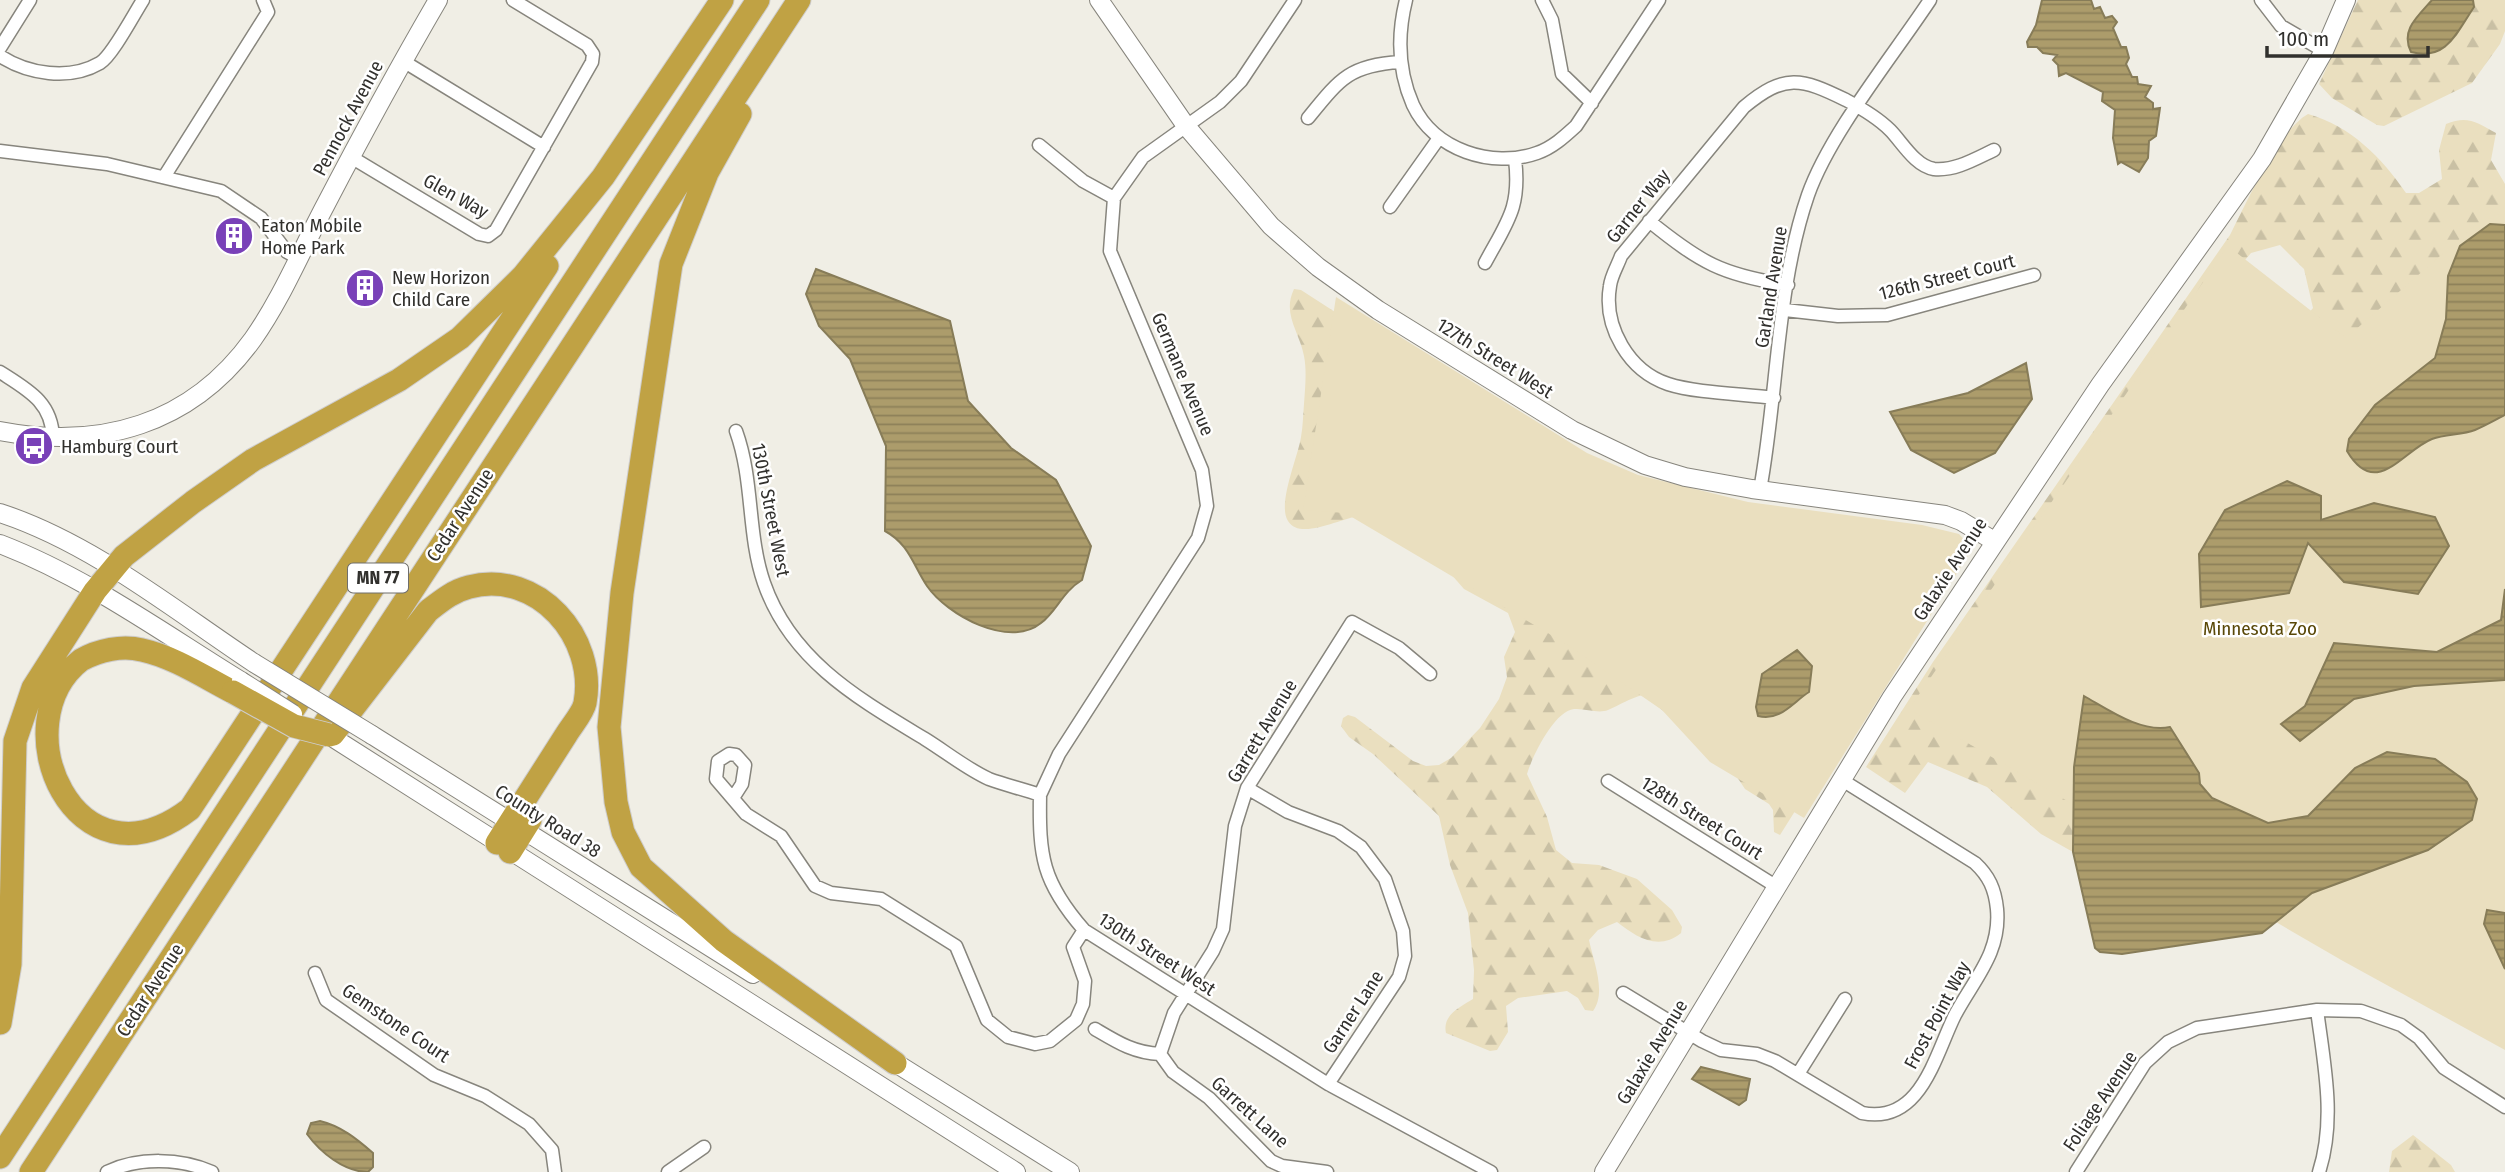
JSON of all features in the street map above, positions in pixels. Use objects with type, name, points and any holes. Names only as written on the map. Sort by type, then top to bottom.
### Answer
[{"type":"highway","points":[[0,1023],[10,964],[15,741],[33,688],[95,591],[124,556],[193,502],[253,460],[399,380],[460,338],[523,276],[603,177],[722,0]]},
{"type":"highway","name":"Cedar Avenue","points":[[0,1157],[758,0]]},
{"type":"highway","points":[[800,0],[707,173],[671,264],[622,593],[609,727],[616,802],[623,832],[641,867],[724,941],[895,1063]]},
{"type":"highway","name":"Cedar Avenue","points":[[31,1172],[800,0]]},
{"type":"highway","points":[[328,736],[294,726],[237,687],[163,656],[140,649],[122,648],[85,657],[70,666],[55,681],[38,713],[34,737],[40,776],[48,793],[77,820],[115,833],[138,834],[159,827],[190,809],[590,202],[603,177]]},
{"type":"highway","points":[[230,866],[428,611],[447,596],[471,586],[499,585],[522,591],[548,604],[566,622],[576,639],[585,667],[585,705],[517,826]]},
{"type":"highway","points":[[503,848],[592,719],[616,661]]},
{"type":"street","points":[[0,48],[30,0]]},
{"type":"street","points":[[0,56],[16,67],[46,74],[75,72],[102,63],[143,0]]},
{"type":"street","points":[[164,177],[268,12],[263,0]]},
{"type":"street","name":"Pennock Avenue","points":[[0,431],[52,438],[99,436],[123,431],[166,414],[201,393],[233,363],[254,338],[438,0]]},
{"type":"street","name":"Glen Way","points":[[351,157],[436,210],[488,236],[496,230],[593,58],[587,45],[513,0]]},
{"type":"street","name":"127th Street West","points":[[1099,0],[1186,126],[1271,226],[1318,267],[1378,310],[1572,430],[1612,451],[1685,477],[1760,490],[1945,514],[1961,520],[1994,541]]},
{"type":"street","points":[[1039,145],[1083,181],[1114,198],[1143,157],[1220,102],[1241,81],[1295,0]]},
{"type":"street","points":[[1406,0],[1400,25],[1400,62],[1414,106],[1439,138],[1474,156],[1515,159],[1539,153],[1576,126],[1659,0]]},
{"type":"street","points":[[1542,0],[1552,20],[1562,74],[1592,103]]},
{"type":"street","name":"Garland Avenue","points":[[1760,490],[1795,239],[1809,192],[1828,153],[1930,0]]},
{"type":"street","points":[[2261,0],[2281,26],[2324,51]]},
{"type":"street","name":"Galaxie Avenue","points":[[1604,1172],[1842,780],[1994,541],[2100,385],[2262,159],[2324,51],[2346,0]]},
{"type":"street","points":[[403,61],[544,147]]},
{"type":"street","points":[[1308,118],[1337,82],[1369,64],[1400,62]]},
{"type":"street","name":"Garner Way","points":[[1774,398],[1668,384],[1643,371],[1623,350],[1610,318],[1610,286],[1621,256],[1744,107],[1764,90],[1787,83],[1811,83],[1858,106],[1888,128],[1917,160],[1931,169],[1952,169],[1994,150]]},
{"type":"street","points":[[1390,207],[1439,138]]},
{"type":"street","points":[[0,151],[107,164],[221,191],[237,199],[261,218],[287,252],[298,258]]},
{"type":"street","points":[[1485,263],[1516,206],[1518,187],[1515,159]]},
{"type":"street","name":"Germane Avenue","points":[[1040,794],[1059,754],[1198,538],[1207,506],[1202,470],[1110,251],[1114,198]]},
{"type":"street","points":[[1649,222],[1689,254],[1714,269],[1745,279],[1788,285]]},
{"type":"street","name":"126th Street Court","points":[[1785,310],[1838,316],[1888,315],[2034,275]]},
{"type":"street","points":[[0,372],[43,403],[49,413],[52,438]]},
{"type":"street","name":"130th Street West","points":[[736,431],[746,461],[752,525],[764,583],[783,621],[809,657],[844,689],[988,778],[1040,794],[1039,845],[1049,881],[1064,907],[1084,930],[1328,1084],[1487,1171]]},
{"type":"street","name":"County Road 38","points":[[0,513],[34,524],[112,570],[254,663],[1070,1172]]},
{"type":"street","points":[[0,544],[32,556],[95,591],[237,687]]},
{"type":"street","name":"Garrett Avenue","points":[[1160,1054],[1170,1022],[1213,951],[1223,929],[1235,826],[1247,788],[1352,622],[1399,648],[1430,674]]},
{"type":"street","points":[[328,736],[1016,1172]]},
{"type":"street","name":"Frost Point Way","points":[[1623,993],[1721,1050],[1757,1054],[1798,1074],[1862,1113],[1876,1116],[1902,1108],[1914,1097],[1933,1066],[1955,1016],[1989,961],[1999,928],[1991,883],[1975,863],[1842,780]]},
{"type":"street","name":"128th Street Court","points":[[1608,781],[1777,887]]},
{"type":"street","name":"Garner Lane","points":[[1247,788],[1287,812],[1338,831],[1361,847],[1385,879],[1403,931],[1405,956],[1399,977],[1328,1084]]},
{"type":"street","points":[[733,798],[746,814],[781,836],[815,886],[831,893],[881,899],[948,939],[962,957],[987,1020],[996,1030],[1022,1043],[1051,1041],[1076,1020],[1083,1004],[1085,981],[1073,947],[1084,930]]},
{"type":"street","name":"Gemstone Court","points":[[315,973],[326,1000],[433,1075],[485,1096],[529,1124],[552,1150],[555,1172]]},
{"type":"street","points":[[1798,1074],[1845,999]]},
{"type":"street","points":[[2317,1010],[2329,1101],[2326,1152],[2319,1172]]},
{"type":"street","name":"Foliage Avenue","points":[[2076,1172],[2145,1063],[2168,1042],[2197,1028],[2317,1010],[2361,1011],[2401,1025],[2419,1038],[2444,1068],[2505,1107]]},
{"type":"street","points":[[1095,1029],[1127,1048],[1142,1053],[1160,1054]]},
{"type":"street","name":"Garrett Lane","points":[[1160,1054],[1173,1072],[1209,1098],[1271,1161],[1282,1166],[1327,1172]]},
{"type":"street","points":[[668,1172],[704,1147]]},
{"type":"street","points":[[107,1172],[122,1165],[177,1163],[212,1172]]},
{"type":"green space","points":[[2358,0],[2432,0],[2409,27],[2474,7],[2473,0],[2505,0],[2505,31],[2500,44],[2472,83],[2384,126],[2377,125],[2332,98],[2319,84]]},
{"type":"green space","points":[[2308,114],[2338,126],[2376,156],[2406,193],[2419,193],[2442,179],[2439,150],[2446,124],[2466,120],[2483,126],[2496,133],[2491,160],[2505,184],[2505,225],[2074,767],[2073,852],[2041,834],[1987,787],[1928,762],[1905,793],[1866,767],[1933,662],[2230,235],[2264,169],[2297,123]],"holes":[[[2280,245],[2304,269],[2313,308],[2298,326],[2228,280],[2251,253]]]},
{"type":"green space","name":"Minnesota Zoo","points":[[2505,211],[2505,1050],[2343,961],[1909,709],[2228,246],[2346,338],[2478,223]]},
{"type":"green space","points":[[1294,289],[1301,290],[1459,392],[1812,784],[1780,835],[1774,832],[1773,810],[1769,804],[1745,789],[1725,759],[1643,695],[1604,711],[1574,709],[1566,712],[1552,726],[1539,746],[1527,774],[1547,817],[1556,850],[1572,863],[1599,865],[1637,879],[1672,910],[1682,927],[1681,933],[1672,939],[1655,942],[1639,937],[1617,922],[1598,930],[1589,940],[1599,986],[1597,1004],[1593,1011],[1585,1010],[1578,998],[1567,991],[1518,998],[1506,1006],[1508,1032],[1497,1050],[1490,1051],[1446,1033],[1449,1016],[1473,999],[1474,970],[1468,913],[1450,865],[1439,816],[1373,754],[1349,737],[1341,726],[1343,718],[1348,715],[1355,717],[1413,761],[1426,766],[1439,765],[1451,758],[1480,728],[1499,699],[1507,677],[1504,657],[1515,632],[1508,613],[1464,589],[1450,573],[1359,516],[1311,529],[1294,527],[1288,521],[1285,513],[1286,492],[1301,437],[1305,380],[1304,356],[1291,315]]},
{"type":"green space","points":[[1336,297],[1587,453],[1638,475],[1748,502],[1922,525],[1959,534],[1972,549],[1804,818],[1710,762],[1662,710],[1563,642],[1345,513],[1303,510]]},
{"type":"green space","points":[[2413,1135],[2451,1165],[2455,1172],[2389,1172],[2392,1151]]},
{"type":"shaded area","points":[[2042,0],[2091,0],[2094,9],[2100,7],[2105,18],[2112,16],[2117,22],[2113,28],[2121,47],[2126,47],[2129,58],[2126,64],[2132,77],[2137,77],[2138,84],[2151,86],[2145,97],[2153,103],[2153,109],[2160,108],[2156,136],[2149,141],[2148,158],[2139,172],[2121,162],[2118,164],[2113,138],[2115,110],[2102,101],[2103,92],[2066,73],[2059,76],[2058,65],[2053,60],[2057,55],[2043,53],[2037,47],[2028,47],[2027,42],[2036,25]]},
{"type":"shaded area","points":[[2432,0],[2473,0],[2474,7],[2442,49],[2423,54],[2411,52],[2408,44],[2409,30]]},
{"type":"shaded area","points":[[2490,224],[2505,225],[2505,415],[2475,430],[2432,439],[2389,468],[2379,472],[2368,471],[2358,465],[2347,451],[2349,439],[2375,405],[2435,358],[2446,319],[2448,276],[2460,246]]},
{"type":"shaded area","points":[[816,269],[950,321],[968,401],[1011,448],[1056,480],[1091,546],[1082,580],[1069,590],[1041,623],[1028,630],[1012,632],[979,625],[963,617],[936,597],[900,542],[885,531],[886,446],[850,359],[819,326],[806,294]]},
{"type":"shaded area","points":[[2026,363],[2032,399],[1995,453],[1954,473],[1911,450],[1890,412],[1968,393]]},
{"type":"shaded area","points":[[2287,481],[2321,496],[2321,520],[2374,503],[2435,517],[2449,546],[2418,594],[2344,582],[2308,543],[2289,593],[2201,607],[2199,554],[2225,510]]},
{"type":"shaded area","points":[[2505,589],[2505,680],[2414,686],[2354,699],[2300,741],[2281,724],[2305,706],[2334,643],[2437,652],[2501,620]]},
{"type":"shaded area","points":[[1797,650],[1812,666],[1809,692],[1780,714],[1758,716],[1756,707],[1762,674]]},
{"type":"shaded area","points":[[2084,696],[2137,724],[2170,727],[2199,773],[2200,784],[2212,798],[2268,823],[2308,816],[2355,768],[2387,752],[2435,759],[2467,782],[2477,799],[2472,820],[2428,850],[2312,893],[2262,933],[2122,954],[2100,952],[2095,948],[2073,852],[2074,767]]},
{"type":"shaded area","points":[[2487,910],[2505,913],[2505,969],[2484,924]]},
{"type":"shaded area","points":[[1701,1067],[1750,1079],[1746,1100],[1739,1105],[1692,1079]]},
{"type":"shaded area","points":[[320,1121],[342,1130],[373,1153],[373,1167],[368,1172],[350,1169],[319,1148],[307,1134],[311,1123]]},
{"type":"place","name":"Eaton Mobile Home Park","points":[[234,236]]},
{"type":"place","name":"New Horizon Child Care","points":[[365,288]]},
{"type":"place","name":"Hamburg Court","points":[[34,446]]}]
